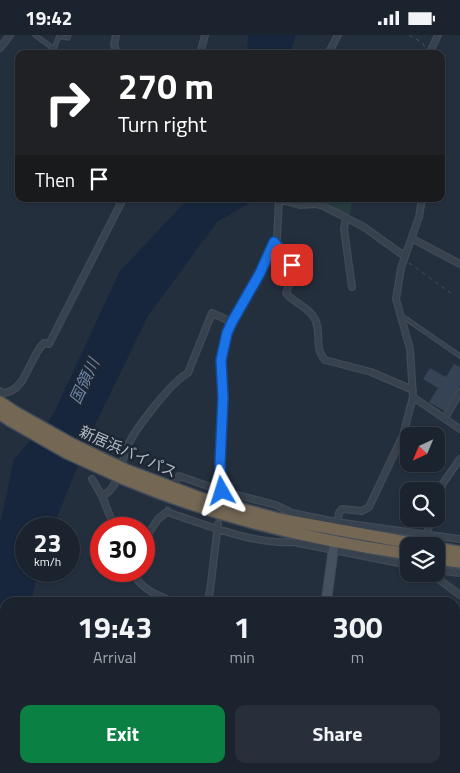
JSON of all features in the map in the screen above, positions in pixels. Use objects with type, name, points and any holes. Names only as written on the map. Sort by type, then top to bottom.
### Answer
[{"type":"highway","name":"新居浜バイパス","points":[[0,402],[13,417],[67,453],[124,474],[196,507],[275,530],[400,540]]},
{"type":"highway","name":"新居浜バイパス","points":[[0,414],[13,417]]},
{"type":"highway","name":"新居浜バイパス","points":[[335,536],[400,553]]},
{"type":"highway","points":[[445,550],[460,552]]},
{"type":"highway","points":[[445,565],[460,562]]},
{"type":"main road","points":[[327,597],[335,536]]},
{"type":"street","points":[[0,48],[10,35]]},
{"type":"street","points":[[116,35],[114,45],[116,50]]},
{"type":"street","points":[[201,50],[204,35]]},
{"type":"street","points":[[330,50],[338,35]]},
{"type":"street","points":[[429,50],[438,35]]},
{"type":"street","points":[[0,391],[11,393],[20,385],[38,349],[44,343],[49,343],[122,202]]},
{"type":"street","points":[[222,493],[220,463],[223,398],[221,360],[227,333],[260,273],[274,242],[278,229],[278,202]]},
{"type":"street","points":[[289,202],[300,205],[316,204],[346,217],[364,227],[405,257]]},
{"type":"street","points":[[335,536],[342,509],[362,511],[369,507],[403,435],[413,397],[410,349],[396,299],[405,257],[413,239],[422,202]]},
{"type":"street","points":[[346,217],[344,229],[352,287]]},
{"type":"street","points":[[413,239],[460,264]]},
{"type":"street","points":[[274,242],[292,265],[293,275],[286,293],[313,316],[316,323],[321,356],[325,360],[370,372],[413,390]]},
{"type":"street","points":[[102,496],[108,494],[114,485],[128,445],[146,417],[181,376],[188,373],[212,313],[232,322]]},
{"type":"street","points":[[445,418],[460,392]]},
{"type":"street","points":[[413,397],[460,429]]},
{"type":"street","points":[[444,482],[460,459]]},
{"type":"street","points":[[176,481],[179,476],[222,493],[276,505],[335,536],[400,561]]},
{"type":"street","points":[[92,479],[102,496],[110,517]]},
{"type":"street","points":[[155,524],[167,512],[276,544],[335,536]]},
{"type":"street","points":[[208,597],[218,526]]},
{"type":"street","points":[[445,540],[460,539]]},
{"type":"street","points":[[445,568],[460,573]]},
{"type":"street","points":[[139,582],[162,597]]},
{"type":"street","points":[[442,582],[460,595]]},
{"type":"lane","points":[[35,35],[54,49],[59,36],[68,38],[69,35]]},
{"type":"lane","points":[[402,316],[460,356]]},
{"type":"path","points":[[409,35],[424,45],[426,50]]},
{"type":"path","points":[[405,257],[451,293]]},
{"type":"green space","points":[[318,202],[352,202],[349,216]]},
{"type":"water","points":[[248,35],[296,35],[291,50],[247,50]]},
{"type":"water","name":"国領川","points":[[185,202],[252,202],[217,222],[148,316],[92,431],[57,517],[15,517],[15,582],[36,582],[32,597],[0,597],[0,524],[14,459],[52,417],[120,271]]},
{"type":"building","points":[[454,364],[460,367],[460,386],[444,411],[429,402],[438,388],[423,379],[430,368],[446,377]]},
{"type":"tunnel","points":[[218,524],[222,494]]},
{"type":"tunnel","points":[[167,512],[171,495]]},
{"type":"route","points":[[222,491],[220,463],[223,398],[221,360],[227,333],[260,273],[274,242],[292,265]]}]
